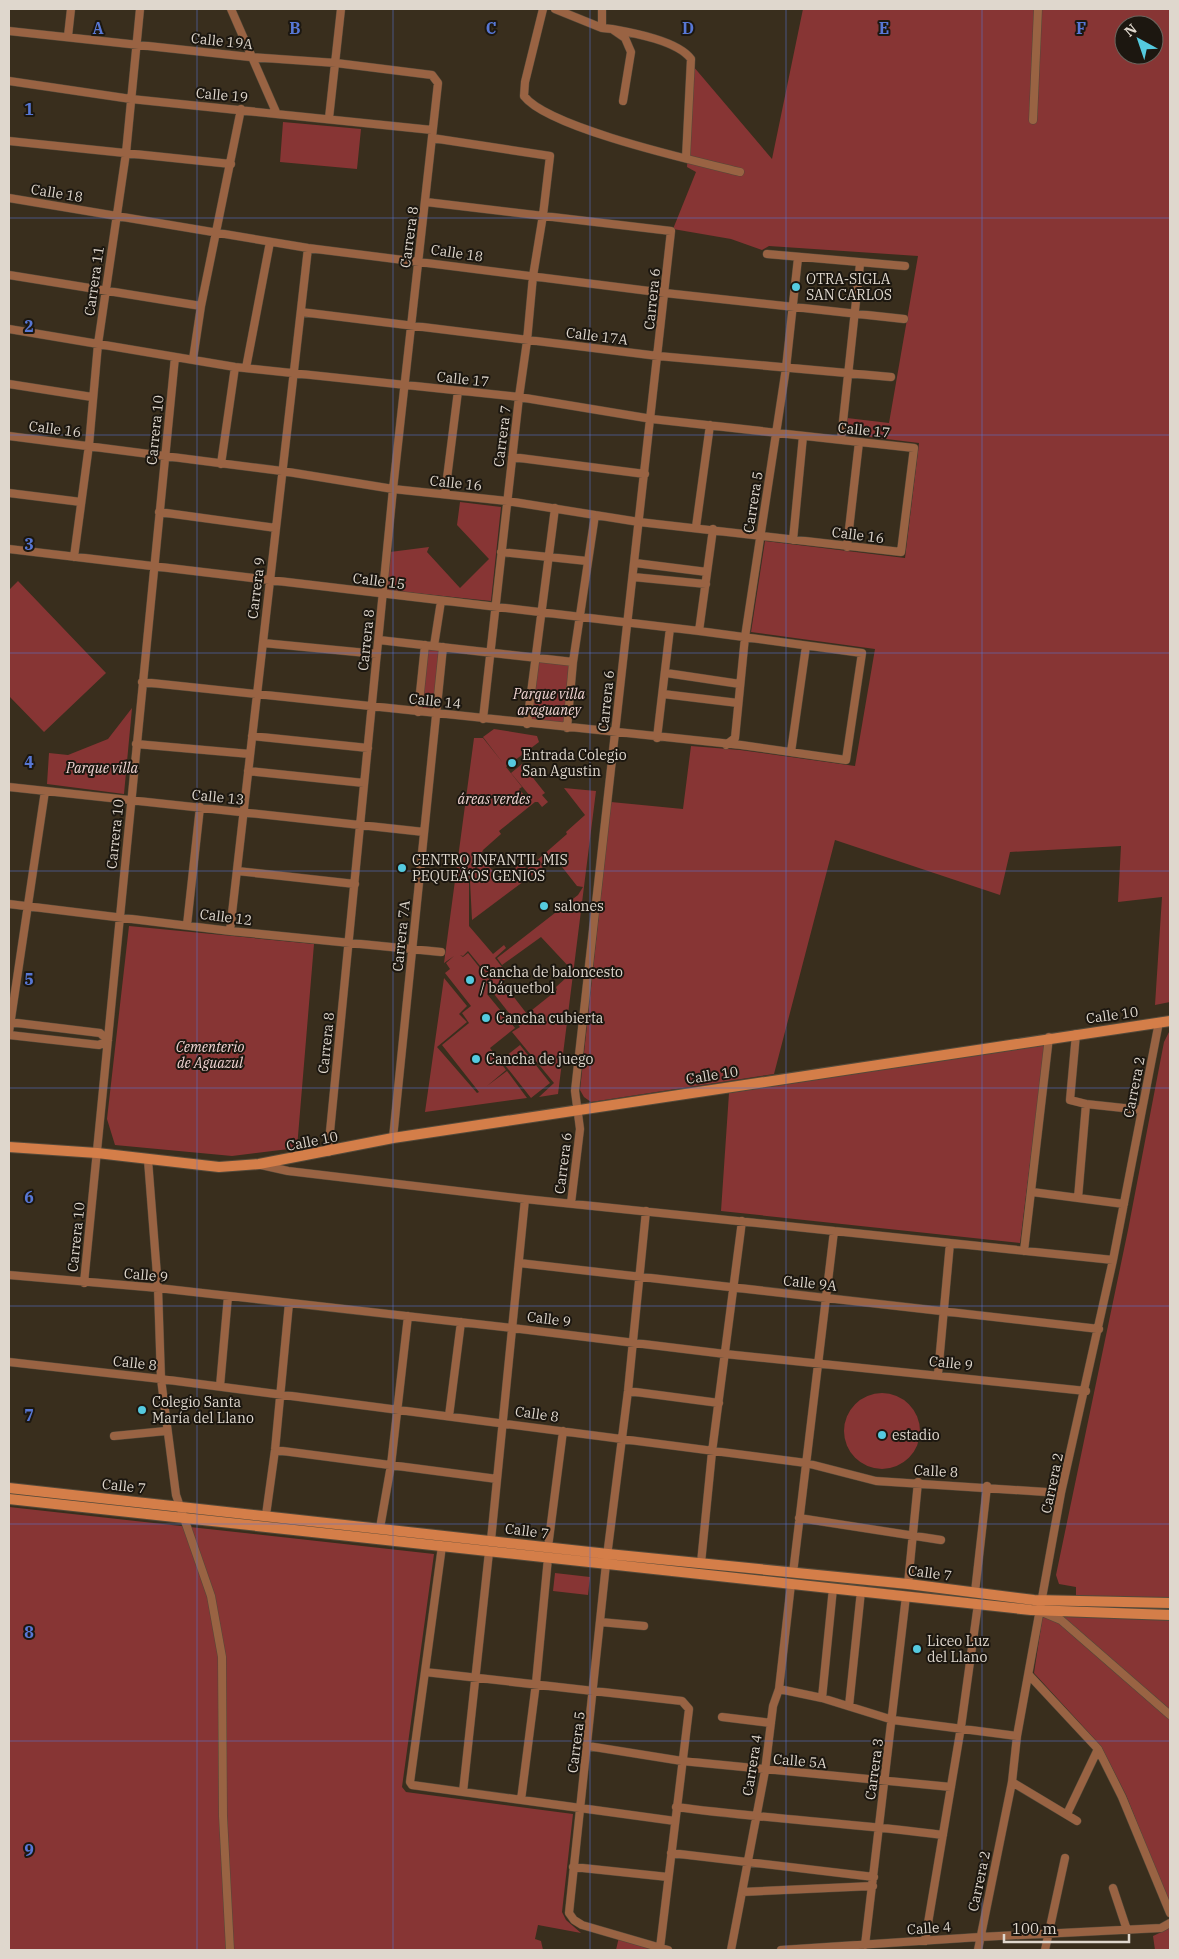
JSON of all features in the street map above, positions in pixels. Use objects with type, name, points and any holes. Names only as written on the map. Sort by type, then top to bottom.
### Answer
[{"type":"main road","name":"Calle 10","points":[[9,1147],[97,1153],[219,1167],[258,1164],[393,1138],[1049,1037],[1170,1021]]},
{"type":"main road","name":"Calle 7","points":[[9,1488],[490,1540],[607,1559],[861,1592],[1040,1611],[1170,1615]]},
{"type":"main road","name":"Calle 7","points":[[9,1499],[548,1558],[701,1563],[1042,1600],[1170,1603]]},
{"type":"street","points":[[68,36],[71,9]]},
{"type":"street","name":"Carrera 11","points":[[74,557],[89,446],[98,344],[126,153],[140,9]]},
{"type":"street","points":[[231,9],[250,57],[276,112]]},
{"type":"street","points":[[329,118],[341,9]]},
{"type":"street","points":[[543,9],[525,82],[524,96],[530,104],[580,128],[740,172]]},
{"type":"street","points":[[555,9],[602,28],[642,34],[686,52],[691,59],[686,158]]},
{"type":"street","points":[[602,9],[602,28]]},
{"type":"street","points":[[1033,120],[1038,9]]},
{"type":"street","points":[[612,29],[625,38],[631,52],[623,101]]},
{"type":"street","name":"Calle 19A","points":[[9,32],[68,36],[250,57],[336,63],[432,75]]},
{"type":"street","name":"Carrera 8","points":[[328,1152],[393,489],[438,83],[432,75]]},
{"type":"street","name":"Calle 19","points":[[9,81],[131,99],[329,118],[432,134],[550,156]]},
{"type":"street","points":[[193,359],[201,306],[241,109]]},
{"type":"street","points":[[9,141],[231,164]]},
{"type":"street","name":"Carrera 7","points":[[483,719],[494,607],[527,341],[533,276],[550,156]]},
{"type":"street","name":"Calle 18","points":[[9,198],[308,248],[418,260],[665,293],[904,319]]},
{"type":"street","points":[[426,202],[543,215]]},
{"type":"street","name":"Carrera 6","points":[[543,215],[671,231],[652,418],[627,623],[575,1091],[580,1129],[571,1203]]},
{"type":"street","points":[[246,368],[270,242]]},
{"type":"street","name":"Carrera 9","points":[[230,931],[308,248]]},
{"type":"street","points":[[767,254],[860,264],[905,266]]},
{"type":"street","name":"Carrera 5","points":[[726,745],[735,738],[746,637],[786,368],[798,258]]},
{"type":"street","points":[[841,440],[860,264]]},
{"type":"street","points":[[9,275],[201,306]]},
{"type":"street","name":"Calle 17A","points":[[301,312],[658,356],[891,377]]},
{"type":"street","name":"Calle 17","points":[[9,330],[246,368],[519,397],[652,418],[914,448],[901,552]]},
{"type":"street","name":"Carrera 10","points":[[84,1283],[153,566],[176,357]]},
{"type":"street","points":[[221,464],[235,366]]},
{"type":"street","points":[[9,384],[92,397]]},
{"type":"street","points":[[446,494],[458,391]]},
{"type":"street","points":[[696,527],[710,425]]},
{"type":"street","name":"Calle 16","points":[[9,436],[282,471],[393,489],[507,501],[639,522],[696,527],[847,547],[901,552]]},
{"type":"street","points":[[793,540],[803,436]]},
{"type":"street","points":[[847,547],[859,442]]},
{"type":"street","points":[[512,457],[645,474]]},
{"type":"street","points":[[9,493],[81,502]]},
{"type":"street","points":[[527,724],[540,612],[550,557],[555,508]]},
{"type":"street","points":[[159,512],[276,528]]},
{"type":"street","points":[[567,728],[573,662],[595,515]]},
{"type":"street","points":[[699,631],[713,530]]},
{"type":"street","name":"Calle 15","points":[[9,549],[699,631],[862,654],[846,760],[791,752]]},
{"type":"street","points":[[501,552],[587,561]]},
{"type":"street","points":[[635,563],[707,572]]},
{"type":"street","points":[[633,577],[706,584]]},
{"type":"street","points":[[418,712],[430,646],[441,601]]},
{"type":"street","points":[[657,738],[670,628]]},
{"type":"street","points":[[379,640],[573,662]]},
{"type":"street","points":[[263,643],[377,654]]},
{"type":"street","points":[[791,752],[806,646]]},
{"type":"street","name":"Carrera 7A","points":[[393,1138],[443,648]]},
{"type":"street","points":[[666,673],[740,684]]},
{"type":"street","name":"Calle 14","points":[[142,682],[791,752]]},
{"type":"street","points":[[662,694],[738,703]]},
{"type":"street","points":[[252,736],[368,748]]},
{"type":"street","points":[[136,744],[250,754]]},
{"type":"street","points":[[248,771],[364,783]]},
{"type":"street","name":"Calle 13","points":[[9,787],[424,832]]},
{"type":"street","points":[[10,1022],[100,1033],[108,1040],[99,1045],[9,1034],[10,1022],[27,906],[45,791]]},
{"type":"street","points":[[187,925],[200,807]]},
{"type":"street","points":[[236,871],[354,884]]},
{"type":"street","name":"Calle 12","points":[[9,904],[120,916],[230,931],[442,952]]},
{"type":"street","name":"Carrera 2","points":[[978,1950],[1012,1782],[1017,1736],[1061,1493],[1099,1329],[1159,1022]]},
{"type":"street","points":[[1076,1034],[1069,1096],[1074,1102],[1142,1110]]},
{"type":"street","points":[[1024,1250],[1049,1037]]},
{"type":"street","points":[[1078,1198],[1086,1104]]},
{"type":"street","points":[[148,1160],[158,1288],[161,1379],[166,1431],[178,1505],[211,1596],[222,1656],[223,1816],[230,1950]]},
{"type":"street","name":"Calle 10","points":[[258,1164],[288,1171],[525,1199],[1113,1260]]},
{"type":"street","points":[[1032,1192],[1124,1204]]},
{"type":"street","points":[[490,1540],[504,1422],[525,1199]]},
{"type":"street","points":[[607,1559],[634,1342],[646,1211]]},
{"type":"street","points":[[701,1563],[712,1452],[742,1221]]},
{"type":"street","points":[[793,1573],[834,1231]]},
{"type":"street","points":[[938,1374],[950,1243]]},
{"type":"street","name":"Calle 9A","points":[[519,1263],[1099,1329]]},
{"type":"street","name":"Calle 9","points":[[9,1275],[158,1288],[725,1354],[938,1374],[1086,1391]]},
{"type":"street","points":[[220,1386],[228,1296]]},
{"type":"street","points":[[266,1516],[281,1395],[289,1303]]},
{"type":"street","points":[[380,1528],[391,1465],[408,1316]]},
{"type":"street","points":[[449,1416],[461,1322]]},
{"type":"street","name":"Calle 8","points":[[9,1362],[220,1386],[806,1463],[876,1481],[987,1486],[1061,1493]]},
{"type":"street","points":[[628,1391],[719,1402]]},
{"type":"street","points":[[114,1436],[166,1431]]},
{"type":"street","points":[[548,1548],[563,1431]]},
{"type":"street","points":[[275,1450],[498,1479]]},
{"type":"street","points":[[908,1584],[918,1482]]},
{"type":"street","points":[[975,1592],[987,1486]]},
{"type":"street","points":[[799,1518],[941,1540]]},
{"type":"street","points":[[442,1546],[410,1782],[418,1787],[675,1821]]},
{"type":"street","points":[[463,1792],[489,1552]]},
{"type":"street","points":[[521,1800],[536,1683],[548,1558]]},
{"type":"street","name":"Carrera 5","points":[[607,1559],[569,1913],[574,1920],[582,1925],[664,1949]]},
{"type":"street","name":"Carrera 4","points":[[731,1950],[765,1771],[773,1706],[780,1689],[791,1584]]},
{"type":"street","points":[[822,1698],[833,1588]]},
{"type":"street","points":[[849,1706],[861,1592]]},
{"type":"street","name":"Carrera 3","points":[[865,1945],[878,1828],[893,1720],[906,1596]]},
{"type":"street","points":[[925,1941],[961,1727],[978,1604]]},
{"type":"street","points":[[1040,1611],[1061,1620],[1170,1715]]},
{"type":"street","points":[[600,1622],[644,1626]]},
{"type":"street","points":[[426,1672],[477,1676],[682,1701],[689,1709],[668,1877],[664,1949]]},
{"type":"street","points":[[1029,1675],[1098,1749],[1122,1797],[1170,1913]]},
{"type":"street","points":[[780,1689],[822,1698],[893,1720],[961,1727],[1017,1736]]},
{"type":"street","points":[[722,1717],[771,1722]]},
{"type":"street","name":"Calle 5A","points":[[588,1746],[682,1761],[765,1771],[951,1788]]},
{"type":"street","points":[[1067,1814],[1098,1749]]},
{"type":"street","points":[[1012,1782],[1076,1821]]},
{"type":"street","points":[[676,1807],[756,1818],[943,1835]]},
{"type":"street","points":[[671,1853],[874,1877]]},
{"type":"street","points":[[1045,1950],[1064,1858]]},
{"type":"street","points":[[574,1868],[668,1877]]},
{"type":"street","points":[[742,1892],[873,1886]]},
{"type":"street","points":[[1113,1888],[1127,1930]]},
{"type":"street","name":"Calle 4","points":[[781,1950],[844,1948],[980,1937],[1161,1928],[1169,1924]]},
{"type":"green space","points":[[803,9],[1170,9],[1170,1002],[1155,1005],[1162,897],[1118,902],[1121,846],[1010,852],[1000,895],[835,840],[774,1074],[591,1102],[584,1097],[580,1090],[611,802],[683,809],[691,746],[740,750],[855,766],[875,649],[751,632],[765,541],[905,558],[919,443],[846,434],[847,418],[889,423],[918,256],[769,246],[762,250],[731,239],[673,229],[696,172],[687,167],[693,66],[772,159]]},
{"type":"green space","points":[[283,122],[361,129],[357,169],[280,162]]},
{"type":"green space","points":[[460,502],[501,507],[491,601],[386,590],[390,552],[429,547],[427,552],[460,588],[489,559],[457,525]]},
{"type":"green space","points":[[18,581],[106,673],[44,732],[9,696],[9,590]]},
{"type":"green space","points":[[427,647],[441,649],[434,712],[419,711]]},
{"type":"green space","name":"Parque villa araguaney","points":[[537,661],[570,665],[564,725],[530,720]]},
{"type":"green space","name":"Parque villa","points":[[132,708],[124,794],[47,784],[49,753],[68,755],[108,739]]},
{"type":"green space","name":"áreas verdes","points":[[494,729],[537,736],[539,742],[506,767],[522,787],[519,789],[525,796],[530,796],[511,773],[522,764],[545,793],[542,795],[548,802],[542,807],[538,802],[535,802],[499,831],[501,834],[483,850],[469,881],[469,926],[493,954],[504,945],[506,948],[495,958],[509,976],[503,981],[493,968],[486,973],[468,951],[463,956],[460,955],[463,957],[468,953],[495,987],[487,994],[515,1028],[490,1048],[506,1070],[487,1086],[507,1071],[527,1098],[425,1112],[444,978],[467,1006],[459,1014],[467,1022],[437,1047],[477,1093],[479,1092],[442,1045],[469,1023],[462,1013],[471,1006],[445,973],[450,969],[446,963],[454,956],[444,963],[474,738],[483,738],[503,763],[483,737]]},
{"type":"green space","points":[[564,788],[596,791],[558,1094],[539,1097],[554,1083],[512,1032],[520,1027],[494,994],[499,991],[487,975],[493,970],[527,1014],[557,990],[556,987],[567,977],[564,972],[570,968],[541,937],[502,965],[497,958],[578,895],[583,887],[577,886],[555,858],[472,920],[470,881],[482,859],[501,880],[521,863],[527,869],[567,834],[566,832],[585,815]]},
{"type":"green space","name":"Cementerio de Aguazul","points":[[129,926],[314,944],[297,1148],[232,1156],[115,1145],[107,1119]]},
{"type":"green space","points":[[1170,1030],[1170,1905],[1126,1795],[1101,1746],[1034,1673],[1043,1614],[1076,1615],[1076,1587],[1059,1584],[1056,1575],[1128,1230],[1164,1042]]},
{"type":"green space","points":[[1045,1044],[1020,1243],[721,1211],[729,1093]]},
{"type":"green space","points":[[520,1045],[550,1083],[531,1098],[501,1060]]},
{"type":"green space","name":"estadio","points":[[875,1393],[889,1393],[903,1399],[914,1410],[920,1424],[917,1446],[909,1458],[889,1469],[875,1469],[861,1463],[850,1452],[844,1438],[844,1424],[850,1410],[861,1399]]},
{"type":"green space","points":[[9,1507],[434,1554],[402,1787],[406,1792],[573,1814],[562,1912],[566,1920],[581,1933],[538,1925],[535,1939],[541,1941],[543,1950],[9,1950]]},
{"type":"green space","points":[[555,1573],[590,1577],[588,1595],[553,1591]]},
{"type":"green space","points":[[1170,1928],[1170,1950],[1155,1950],[1153,1936]]},
{"type":"green space","points":[[619,1937],[662,1950],[616,1950]]},
{"type":"place","name":"OTRA-SIGLA SAN CARLOS","points":[[796,287]]},
{"type":"place","name":"Entrada Colegio San Agustin","points":[[512,763]]},
{"type":"place","name":"CENTRO INFANTIL MIS PEQUEÃ‘OS GENIOS","points":[[402,868]]},
{"type":"place","name":"salones","points":[[544,906]]},
{"type":"place","name":"Cancha de baloncesto / báquetbol","points":[[470,980]]},
{"type":"place","name":"Cancha cubierta","points":[[486,1018]]},
{"type":"place","name":"Cancha de juego","points":[[476,1059]]},
{"type":"place","name":"Colegio Santa María del Llano","points":[[142,1410]]},
{"type":"place","name":"estadio","points":[[882,1435]]},
{"type":"place","name":"Liceo Luz del Llano","points":[[917,1649]]}]
